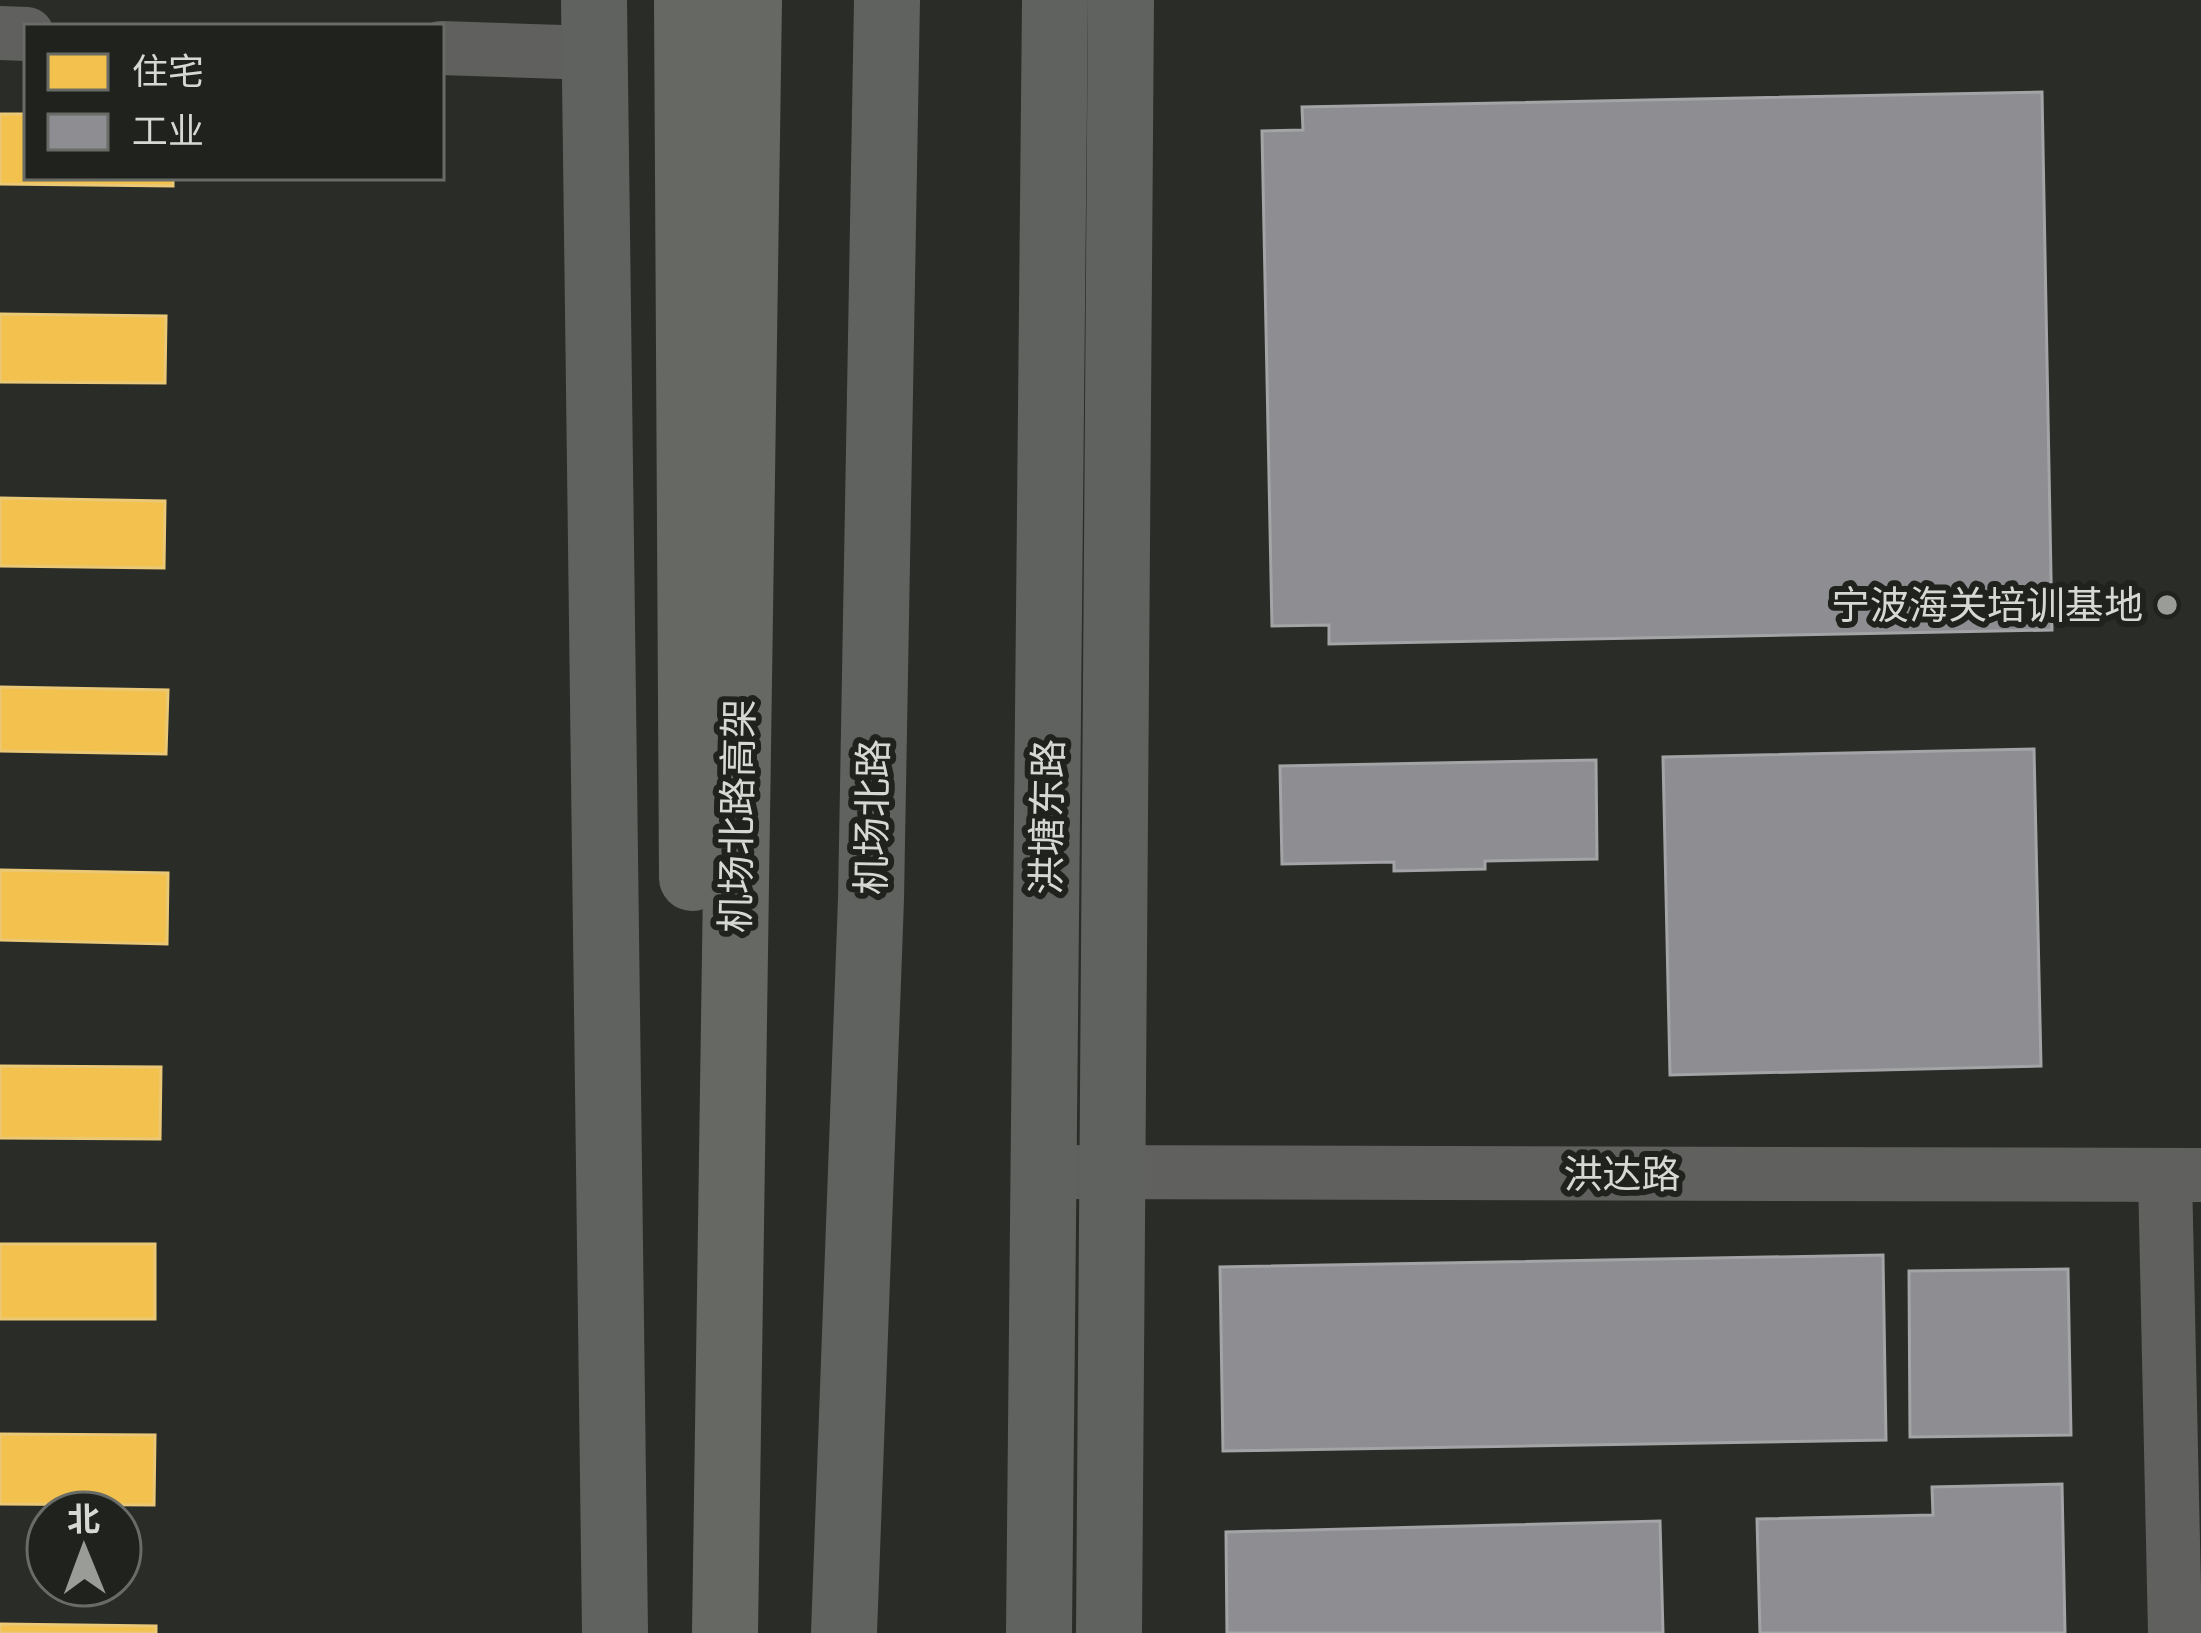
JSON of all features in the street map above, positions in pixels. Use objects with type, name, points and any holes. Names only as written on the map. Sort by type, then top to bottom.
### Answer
[{"type":"highway","name":"机场北路高架","points":[[687,0],[696,1633]]},
{"type":"highway","name":"机场北路高架","points":[[724,1633],[749,0]]},
{"type":"main road","name":"机场北路","points":[[844,1633],[871,899],[887,0]]},
{"type":"main road","name":"洪塘东路","points":[[1039,1633],[1055,0]]},
{"type":"main road","name":"洪塘东路","points":[[1109,1633],[1121,0]]},
{"type":"main road","points":[[594,27],[615,1633]]},
{"type":"street","points":[[444,48],[594,27]]},
{"type":"street","name":"洪达路","points":[[1043,1172],[2183,1175]]},
{"type":"street","points":[[2175,1633],[2183,1175]]},
{"type":"building: 住宅","points":[[0,114],[24,114],[24,180],[173,180],[173,186],[0,184]]},
{"type":"building: 住宅","points":[[0,314],[166,316],[165,383],[0,382]]},
{"type":"building: 住宅","points":[[0,498],[165,501],[164,568],[0,566]]},
{"type":"building: 住宅","points":[[0,687],[168,690],[166,754],[0,751]]},
{"type":"building: 住宅","points":[[0,870],[168,873],[167,944],[0,940]]},
{"type":"building: 住宅","points":[[0,1066],[161,1067],[160,1139],[0,1138]]},
{"type":"building: 住宅","points":[[0,1244],[155,1244],[155,1319],[0,1319]]},
{"type":"building: 住宅","points":[[0,1434],[155,1435],[154,1505],[144,1505],[144,1489],[24,1489],[24,1504],[0,1504]]},
{"type":"building: 住宅","points":[[0,1624],[156,1626],[156,1633],[0,1633]]},
{"type":"building: 工业","points":[[2042,92],[2052,630],[1329,644],[1329,625],[1272,626],[1262,131],[1303,130],[1302,107]]},
{"type":"building: 工业","points":[[2034,749],[2041,1066],[1670,1075],[1663,757]]},
{"type":"building: 工业","points":[[1596,760],[1597,859],[1485,861],[1485,869],[1394,871],[1394,862],[1282,864],[1280,766]]},
{"type":"building: 工业","points":[[1883,1255],[1886,1440],[1223,1451],[1220,1267]]},
{"type":"building: 工业","points":[[2068,1269],[2071,1435],[1910,1437],[1909,1271]]},
{"type":"building: 工业","points":[[2062,1484],[2065,1633],[1760,1633],[1757,1519],[1933,1515],[1932,1487]]},
{"type":"building: 工业","points":[[1660,1521],[1663,1633],[1227,1633],[1226,1532]]},
{"type":"place","name":"宁波海关培训基地","points":[[2167,605]]}]
